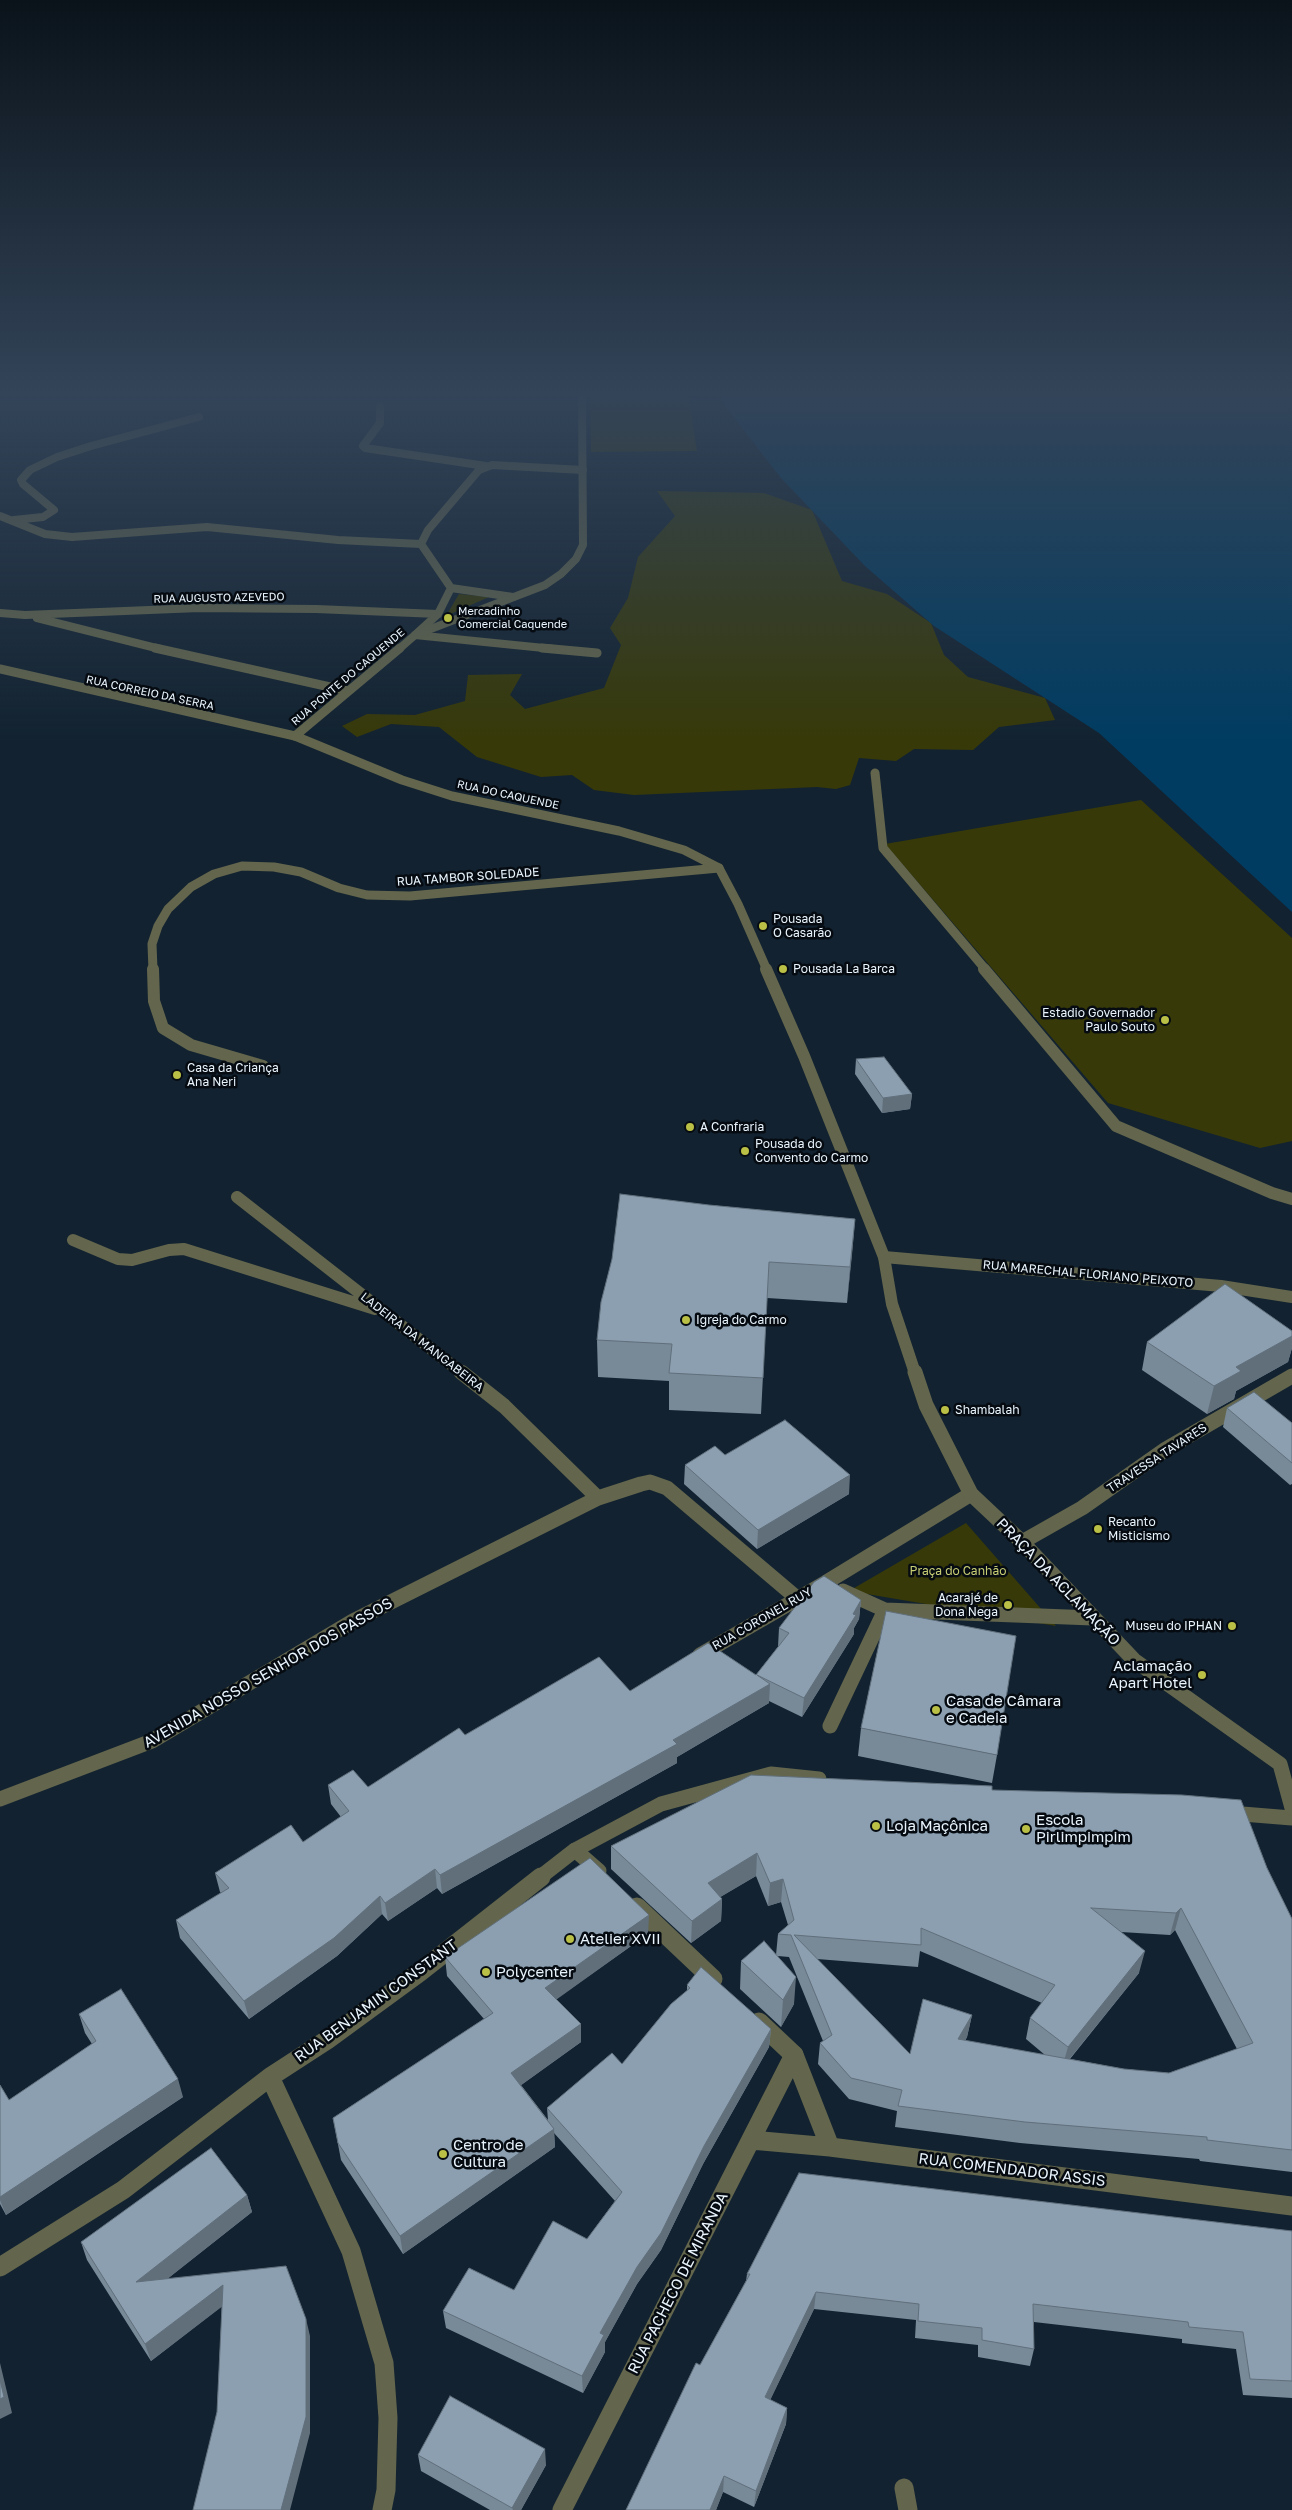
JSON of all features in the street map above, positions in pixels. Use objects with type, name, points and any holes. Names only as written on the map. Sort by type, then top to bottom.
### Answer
[{"type":"street","points":[[12,520],[43,517],[53,509]]},
{"type":"street","points":[[421,544],[428,530],[446,509]]},
{"type":"street","points":[[416,636],[545,585],[561,574],[576,559],[583,545],[583,509]]},
{"type":"street","points":[[0,516],[45,534],[72,537],[207,527],[338,540],[421,544]]},
{"type":"street","points":[[421,544],[450,588],[513,597]]},
{"type":"street","points":[[416,636],[438,614],[450,588]]},
{"type":"street","name":"RUA AUGUSTO AZEVEDO","points":[[0,613],[25,615],[199,608],[316,609],[438,614]]},
{"type":"street","points":[[25,615],[99,635],[348,691]]},
{"type":"street","points":[[416,636],[597,652]]},
{"type":"street","name":"RUA PONTE DO CAQUENDE","points":[[295,736],[416,636]]},
{"type":"street","name":"RUA CORREIO DA SERRA","points":[[0,669],[295,736]]},
{"type":"street","name":"RUA DO CAQUENDE","points":[[295,736],[402,780],[452,796],[619,831],[684,850],[719,868]]},
{"type":"street","points":[[875,773],[883,848],[1116,1126],[1272,1193],[1292,1199]]},
{"type":"street","name":"RUA TAMBOR SOLEDADE","points":[[263,1066],[191,1045],[163,1028],[154,1001],[152,944],[158,926],[168,909],[191,887],[214,874],[242,866],[274,867],[301,872],[339,888],[367,894],[410,896],[719,868]]},
{"type":"street","name":"PRAÇA DA ACLAMAÇÃO","points":[[719,868],[738,904],[804,1056],[884,1257],[892,1304],[926,1405],[971,1494],[1022,1542],[1134,1660],[1286,1764],[1292,1808]]},
{"type":"street","name":"LADEIRA DA MANGABEIRA","points":[[237,1197],[504,1406],[598,1498]]},
{"type":"street","points":[[73,1240],[118,1259],[125,1260],[146,1258],[170,1250],[184,1249],[382,1311]]},
{"type":"street","name":"RUA MARECHAL FLORIANO PEIXOTO","points":[[884,1257],[1221,1286],[1292,1297]]},
{"type":"street","points":[[1221,1286],[1236,1300]]},
{"type":"street","name":"TRAVESSA TAVARES","points":[[1022,1542],[1082,1508],[1166,1449],[1292,1376]]},
{"type":"street","name":"AVENIDA NOSSO SENHOR DOS PASSOS","points":[[0,1799],[152,1741],[353,1622],[598,1498],[650,1482],[668,1488],[798,1599]]},
{"type":"street","name":"RUA CORONEL RUY","points":[[689,1661],[798,1599],[971,1494]]},
{"type":"street","points":[[825,1583],[884,1610],[1093,1618]]},
{"type":"street","points":[[830,1726],[884,1610]]},
{"type":"street","name":"RUA BENJAMIN CONSTANT","points":[[0,2267],[123,2190],[270,2078],[327,2040],[420,1972],[575,1850],[661,1804],[771,1774],[838,1780]]},
{"type":"street","points":[[1212,1811],[1292,1818]]},
{"type":"street","points":[[575,1850],[610,1881]]},
{"type":"street","points":[[624,1894],[723,1988]]},
{"type":"street","points":[[744,2008],[794,2055],[830,2147]]},
{"type":"street","name":"RUA PACHECO DE MIRANDA","points":[[562,2510],[794,2055]]},
{"type":"street","points":[[270,2078],[351,2251],[384,2363],[388,2418],[386,2490],[382,2510]]},
{"type":"street","name":"RUA COMENDADOR ASSIS","points":[[751,2140],[830,2147],[1292,2206]]},
{"type":"street","points":[[904,2488],[908,2510]]},
{"type":"green space","points":[[670,509],[812,510],[842,581],[887,594],[931,623],[944,655],[968,677],[1045,698],[1055,720],[999,727],[973,750],[914,749],[896,761],[859,758],[850,785],[836,789],[817,787],[634,795],[594,790],[572,775],[541,777],[477,757],[439,727],[391,724],[357,737],[342,726],[367,714],[415,715],[465,701],[468,675],[522,674],[510,695],[525,709],[604,688],[621,645],[610,628],[628,598],[638,557],[675,516]]},
{"type":"green space","points":[[459,594],[489,597],[446,616]]},
{"type":"green space","name":"Estadio Governador Paulo Souto","points":[[1141,800],[1292,938],[1292,1141],[1260,1148],[1108,1103],[885,844]]},
{"type":"green space","name":"Praça do Canhão","points":[[966,1523],[1056,1626],[849,1591]]},
{"type":"water","points":[[811,509],[1292,509],[1292,912],[1099,733],[934,626],[865,566]]},
{"type":"building","points":[[884,1057],[912,1094],[883,1098],[856,1059]]},
{"type":"building","name":"Igreja do Carmo","points":[[620,1194],[709,1205],[855,1219],[850,1267],[769,1262],[763,1378],[669,1373],[672,1344],[597,1340],[601,1302],[612,1259]]},
{"type":"building","points":[[1225,1284],[1292,1331],[1292,1336],[1236,1367],[1241,1371],[1214,1386],[1147,1342]]},
{"type":"building","points":[[1254,1392],[1292,1423],[1292,1463],[1227,1408]]},
{"type":"building","points":[[785,1420],[850,1475],[758,1530],[685,1465],[715,1446],[725,1455]]},
{"type":"building","points":[[824,1576],[861,1600],[853,1614],[856,1615],[804,1698],[757,1675],[770,1684],[673,1740],[677,1744],[440,1875],[435,1869],[385,1903],[380,1896],[334,1938],[244,2001],[176,1920],[229,1888],[215,1873],[291,1825],[303,1842],[349,1811],[328,1785],[353,1770],[368,1787],[459,1728],[465,1735],[599,1657],[630,1691],[708,1643],[756,1675],[789,1633],[779,1628],[814,1582]]},
{"type":"building","name":"Casa de Câmara e Cadeia","points":[[886,1611],[1016,1636],[997,1755],[861,1728]]},
{"type":"building","points":[[751,1775],[992,1786],[992,1790],[1182,1795],[1241,1800],[1267,1868],[1292,1919],[1292,2150],[1207,2140],[1207,2137],[1025,2122],[898,2106],[902,2090],[851,2078],[820,2043],[832,2035],[791,1935],[778,1934],[794,1920],[783,1879],[770,1883],[757,1853],[708,1883],[722,1899],[692,1921],[611,1846]],"holes":[[[1091,1908],[1176,1913],[1181,1908],[1253,2043],[1169,2073],[1124,2069],[958,2039],[972,2015],[923,1999],[910,2054],[794,1935],[921,1945],[921,1928],[1055,1985],[1030,2018],[1068,2047],[1145,1951]]]},
{"type":"building","points":[[590,1858],[649,1915],[545,1988],[581,2024],[511,2073],[554,2129],[400,2236],[338,2143],[333,2118],[493,2013],[445,1957]]},
{"type":"building","points":[[764,1941],[796,1977],[783,2000],[741,1961]]},
{"type":"building","points":[[701,1967],[771,2029],[704,2146],[661,2233],[637,2267],[600,2333],[604,2335],[582,2376],[443,2311],[469,2268],[514,2290],[553,2221],[587,2239],[622,2192],[547,2108],[612,2053],[622,2064],[671,2004],[690,1988],[687,1985]]},
{"type":"building","points":[[121,1989],[178,2079],[0,2197],[0,2085],[9,2100],[96,2041],[79,2014]]},
{"type":"building","points":[[211,2148],[247,2195],[136,2282],[286,2266],[306,2319],[306,2417],[281,2510],[193,2510],[217,2412],[223,2285],[145,2344],[81,2242]]},
{"type":"building","points":[[799,2173],[1292,2231],[1292,2381],[1250,2379],[1243,2332],[1189,2327],[1188,2322],[1033,2304],[1034,2349],[982,2340],[982,2328],[918,2321],[919,2304],[816,2292],[765,2397],[787,2408],[756,2491],[724,2476],[710,2510],[626,2510],[696,2363],[700,2365],[750,2274],[747,2274]]},
{"type":"building","points":[[0,2380],[4,2397],[0,2399]]},
{"type":"building","points":[[450,2396],[545,2449],[512,2508],[418,2455]]},
{"type":"place","name":"Mercadinho Comercial Caquende","points":[[448,618]]},
{"type":"place","name":"Pousada O Casarão","points":[[763,926]]},
{"type":"place","name":"Pousada La Barca","points":[[783,969]]},
{"type":"place","name":"Estadio Governador Paulo Souto","points":[[1165,1020]]},
{"type":"place","name":"Casa da Criança Ana Neri","points":[[177,1075]]},
{"type":"place","name":"A Confraria","points":[[690,1127]]},
{"type":"place","name":"Pousada do Convento do Carmo","points":[[745,1151]]},
{"type":"place","name":"Igreja do Carmo","points":[[686,1320]]},
{"type":"place","name":"Shambalah","points":[[945,1410]]},
{"type":"place","name":"Recanto Misticismo","points":[[1098,1529]]},
{"type":"place","name":"Acarajé de Dona Nega","points":[[1008,1605]]},
{"type":"place","name":"Museu do IPHAN","points":[[1232,1626]]},
{"type":"place","name":"Aclamação Apart Hotel","points":[[1202,1675]]},
{"type":"place","name":"Casa de Câmara e Cadeia","points":[[936,1710]]},
{"type":"place","name":"Loja Maçônica","points":[[876,1826]]},
{"type":"place","name":"Escola Pirlimpimpim","points":[[1026,1829]]},
{"type":"place","name":"Atelier XVII","points":[[570,1939]]},
{"type":"place","name":"Polycenter","points":[[486,1972]]},
{"type":"place","name":"Centro de Cultura","points":[[443,2154]]}]
